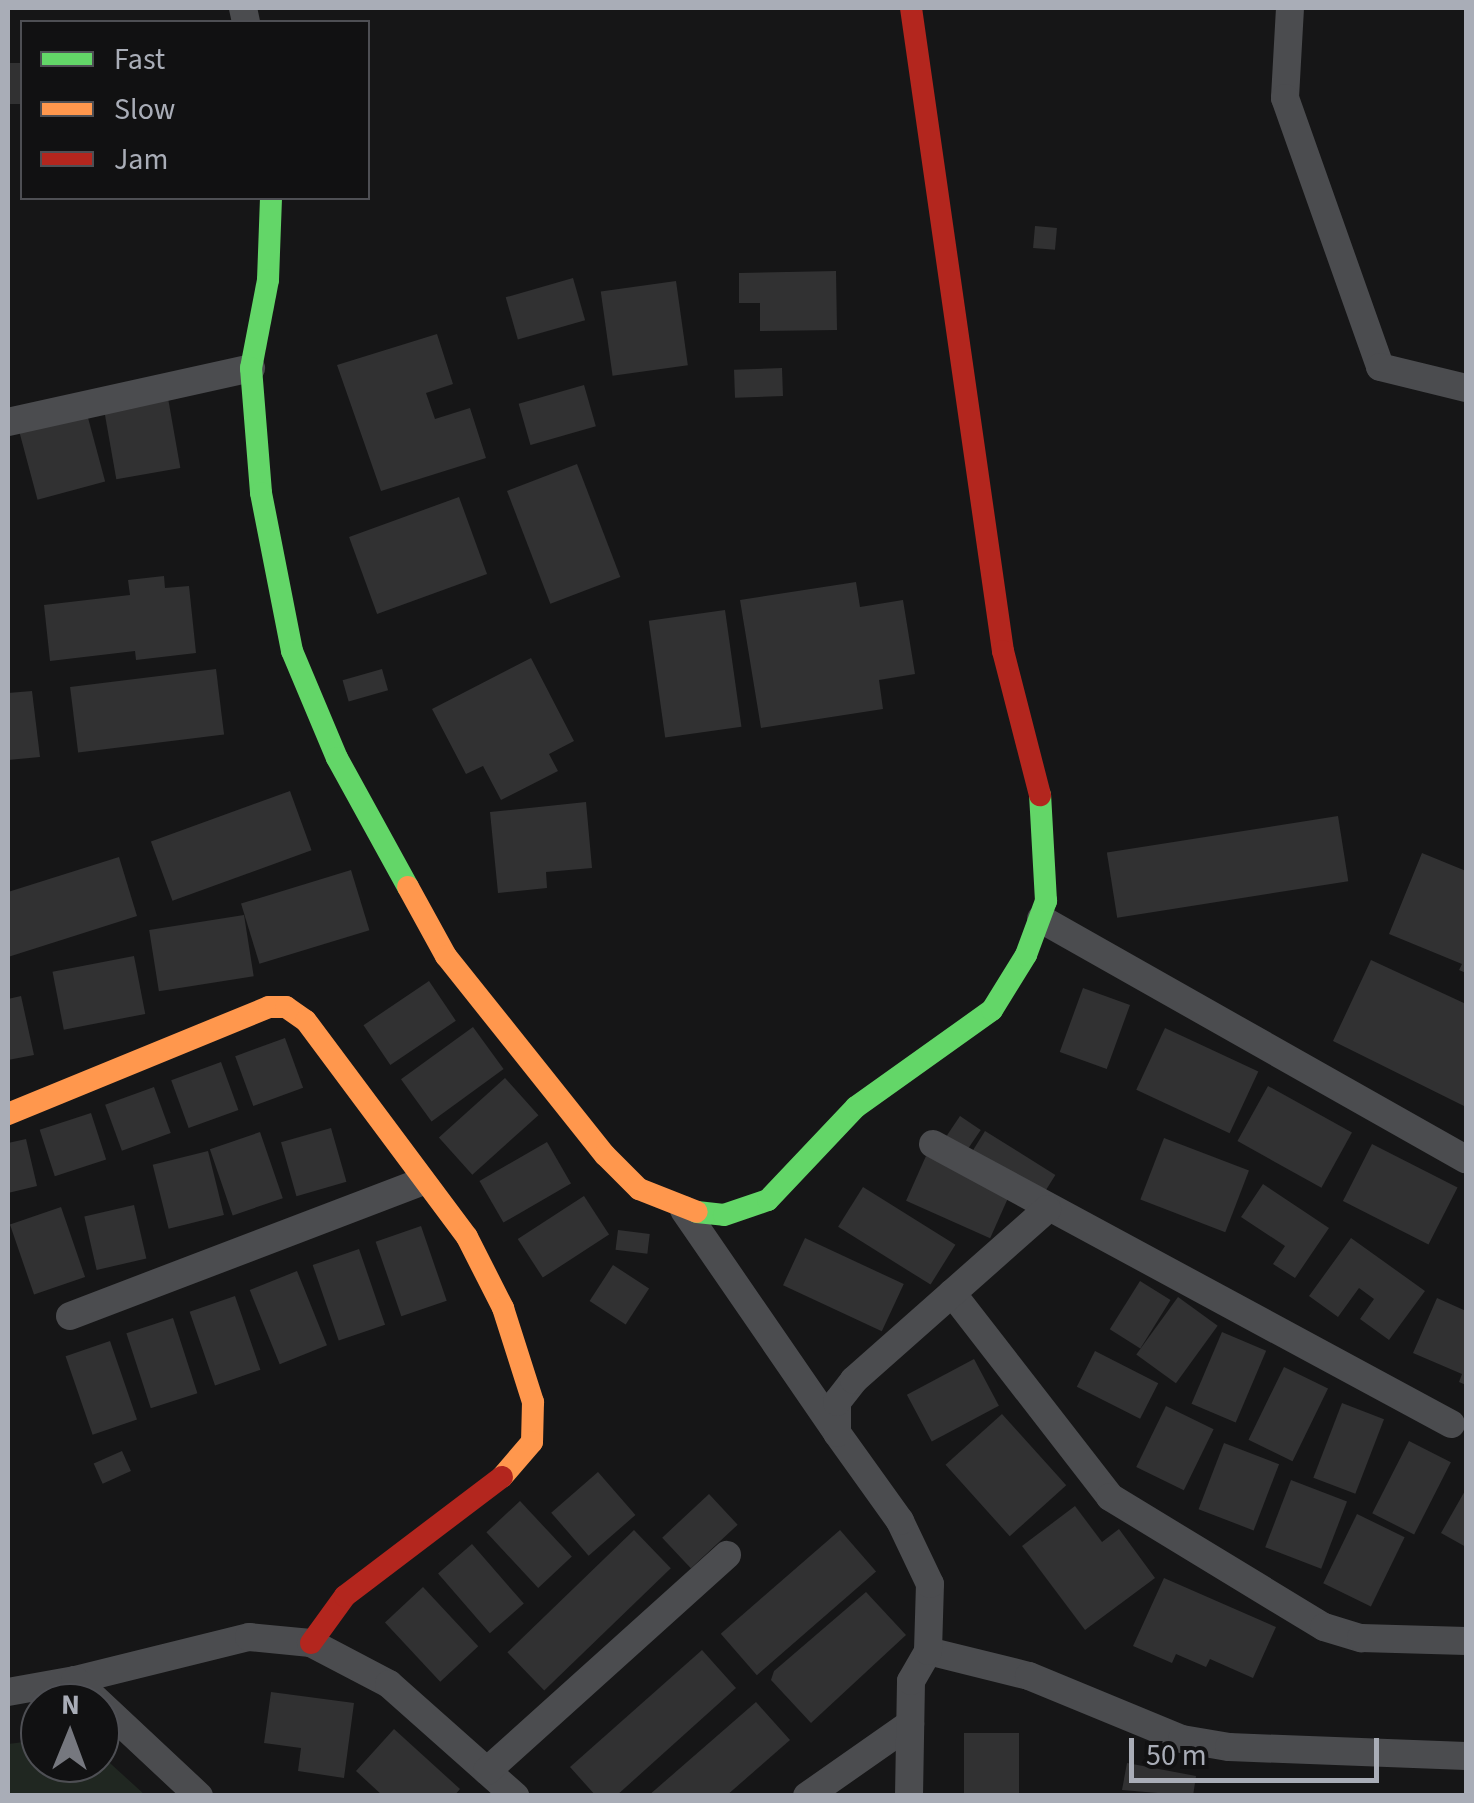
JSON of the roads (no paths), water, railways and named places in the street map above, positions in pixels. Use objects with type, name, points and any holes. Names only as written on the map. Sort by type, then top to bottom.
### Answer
[{"type":"street","points":[[271,200],[268,280],[251,368],[260,493],[292,652],[337,758],[446,956],[606,1155],[640,1189],[684,1210],[724,1215],[768,1200],[856,1106],[992,1010],[1040,919],[1046,868],[1040,787],[1003,651],[911,8]]},
{"type":"street","points":[[1290,8],[1284,98],[1380,366],[1466,388]]},
{"type":"street","points":[[8,422],[251,368]]},
{"type":"street","points":[[1040,919],[1466,1159]]},
{"type":"street","points":[[8,1114],[268,1007],[286,1007],[306,1021],[420,1182],[467,1237],[503,1308],[533,1402],[532,1442],[520,1464],[344,1596],[311,1644]]},
{"type":"street","points":[[933,1144],[1451,1424]]},
{"type":"street","points":[[70,1316],[420,1182]]},
{"type":"street","points":[[837,1433],[837,1402],[854,1380],[1047,1209]]},
{"type":"street","points":[[684,1210],[900,1521],[930,1584],[928,1652],[911,1681],[909,1796]]},
{"type":"street","points":[[952,1293],[1110,1497],[1324,1628],[1362,1638],[1466,1641]]},
{"type":"street","points":[[487,1771],[728,1555]]},
{"type":"street","points":[[57,1683],[249,1638],[311,1644],[388,1684],[515,1796]]},
{"type":"street","points":[[928,1652],[1029,1676],[1182,1739],[1230,1747],[1466,1756]]},
{"type":"street","points":[[75,1680],[200,1796]]},
{"type":"street","points":[[807,1796],[910,1724]]}]
